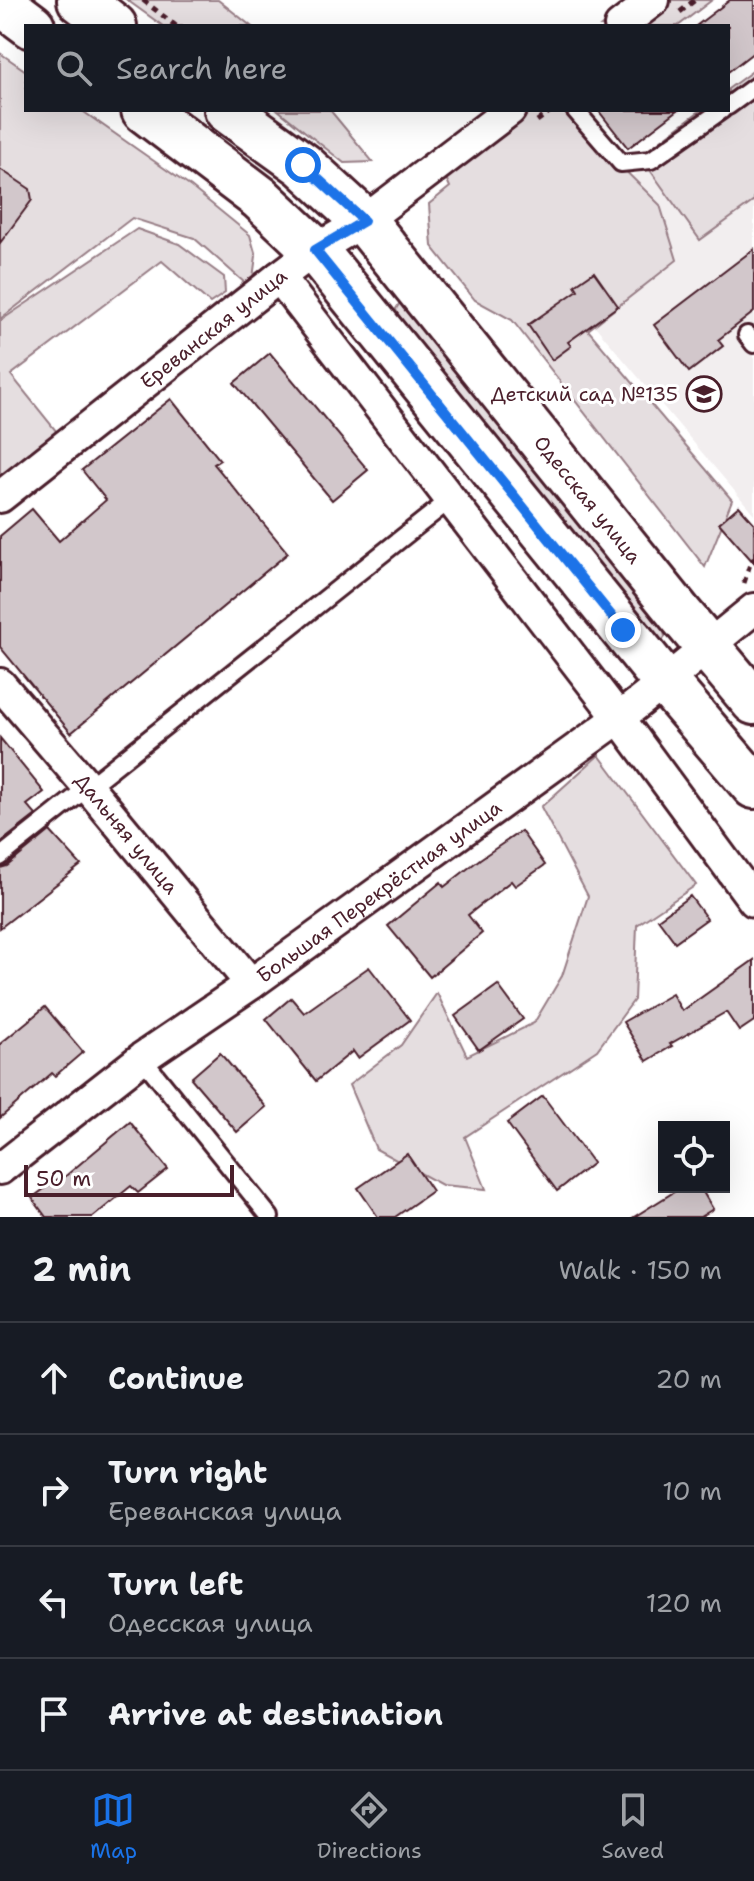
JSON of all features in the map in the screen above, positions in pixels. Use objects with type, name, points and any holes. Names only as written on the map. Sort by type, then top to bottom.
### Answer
[{"type":"main road","points":[[80,0],[111,24]]},
{"type":"main road","points":[[0,2],[29,24]]},
{"type":"main road","points":[[147,112],[260,198],[315,250],[666,683],[754,786]]},
{"type":"main road","name":"Одесская улица","points":[[230,112],[303,165],[364,221],[754,702]]},
{"type":"street","points":[[623,24],[654,0]]},
{"type":"street","name":"Ереванская улица","points":[[0,497],[279,277],[315,250],[364,221],[507,112]]},
{"type":"street","points":[[279,277],[619,718],[754,901]]},
{"type":"street","name":"Большая Перекрёстная улица","points":[[0,1169],[142,1058],[251,984],[666,683],[751,600]]},
{"type":"street","name":"Дальняя улица","points":[[0,684],[251,984]]},
{"type":"lane","points":[[730,105],[754,87]]},
{"type":"lane","points":[[577,112],[621,163],[651,160],[719,112]]},
{"type":"lane","points":[[0,857],[451,499]]},
{"type":"lane","points":[[142,1058],[270,1217]]},
{"type":"path","points":[[143,0],[173,24]]},
{"type":"path","points":[[751,600],[744,582],[754,559]]},
{"type":"shaded area","points":[[127,0],[218,0],[248,24],[160,24]]},
{"type":"shaded area","points":[[634,0],[712,0],[681,24],[604,24]]},
{"type":"shaded area","points":[[0,53],[24,70],[24,112],[84,112],[191,187],[250,235],[256,256],[253,278],[245,283],[194,238],[132,218],[0,319]]},
{"type":"shaded area","points":[[754,70],[754,201],[700,240],[640,156],[698,112],[730,112],[730,88]]},
{"type":"shaded area","name":"Детский сад №135","points":[[754,97],[754,514],[552,275],[625,178],[656,167]]},
{"type":"shaded area","points":[[280,112],[332,112],[373,162],[344,163]]},
{"type":"shaded area","points":[[487,112],[568,112],[660,205],[677,260],[588,330],[732,500],[705,567],[512,320],[475,300],[432,246],[429,204],[450,187],[433,149]]},
{"type":"shaded area","points":[[137,229],[179,244],[224,277],[225,293],[210,303],[162,261],[11,375],[61,437],[0,484],[0,321]]},
{"type":"shaded area","points":[[404,302],[664,631],[662,641],[653,640],[397,313],[399,304]]},
{"type":"shaded area","points":[[599,755],[696,885],[637,925],[634,1000],[597,1050],[465,1137],[486,1189],[442,1185],[376,1149],[349,1085],[401,1045],[437,993],[467,1056],[534,1023],[562,976],[588,896],[541,807]]},
{"type":"building","points":[[730,0],[754,0],[754,52],[730,70],[730,24],[699,24]]},
{"type":"building","points":[[600,112],[675,112],[628,148]]},
{"type":"building","points":[[0,169],[30,189],[32,200],[0,243]]},
{"type":"building","points":[[754,249],[754,312],[718,340],[723,346],[689,372],[654,325]]},
{"type":"building","points":[[594,272],[618,306],[568,342],[571,346],[552,360],[528,325],[578,290],[575,285]]},
{"type":"building","points":[[270,353],[368,470],[332,500],[234,383]]},
{"type":"building","points":[[171,399],[220,460],[214,464],[288,553],[71,733],[0,647],[0,536],[32,509],[59,541],[106,500],[82,470]]},
{"type":"building","points":[[739,506],[754,523],[754,563],[719,523]]},
{"type":"building","points":[[0,738],[44,792],[27,805],[36,815],[0,843]]},
{"type":"building","points":[[50,831],[81,865],[0,928],[0,868],[7,866]]},
{"type":"building","points":[[521,831],[545,865],[515,886],[511,881],[468,915],[482,933],[430,977],[388,926],[441,882],[444,887]]},
{"type":"building","points":[[690,896],[707,919],[675,942],[658,919]]},
{"type":"building","points":[[754,960],[754,1021],[739,1031],[726,1012],[647,1061],[623,1022],[672,994],[682,1011]]},
{"type":"building","points":[[369,967],[410,1020],[358,1058],[353,1051],[316,1081],[266,1019],[291,998],[304,1013]]},
{"type":"building","points":[[498,985],[523,1019],[479,1050],[455,1016]]},
{"type":"building","points":[[45,1007],[83,1052],[55,1076],[52,1073],[0,1118],[0,1044]]},
{"type":"building","points":[[220,1053],[266,1107],[237,1132],[191,1078]]},
{"type":"building","points":[[543,1096],[593,1163],[557,1191],[507,1123]]},
{"type":"building","points":[[130,1122],[168,1169],[138,1193],[131,1186],[93,1217],[46,1217],[32,1198],[60,1177],[62,1179]]},
{"type":"building","points":[[407,1154],[432,1191],[395,1217],[378,1217],[358,1188]]},
{"type":"building","points":[[672,1193],[704,1193],[713,1209],[700,1217],[634,1217]]},
{"type":"place","name":"Детский сад №135","points":[[704,394]]},
{"type":"route","points":[[303,165],[364,221],[315,250],[623,630]]}]
